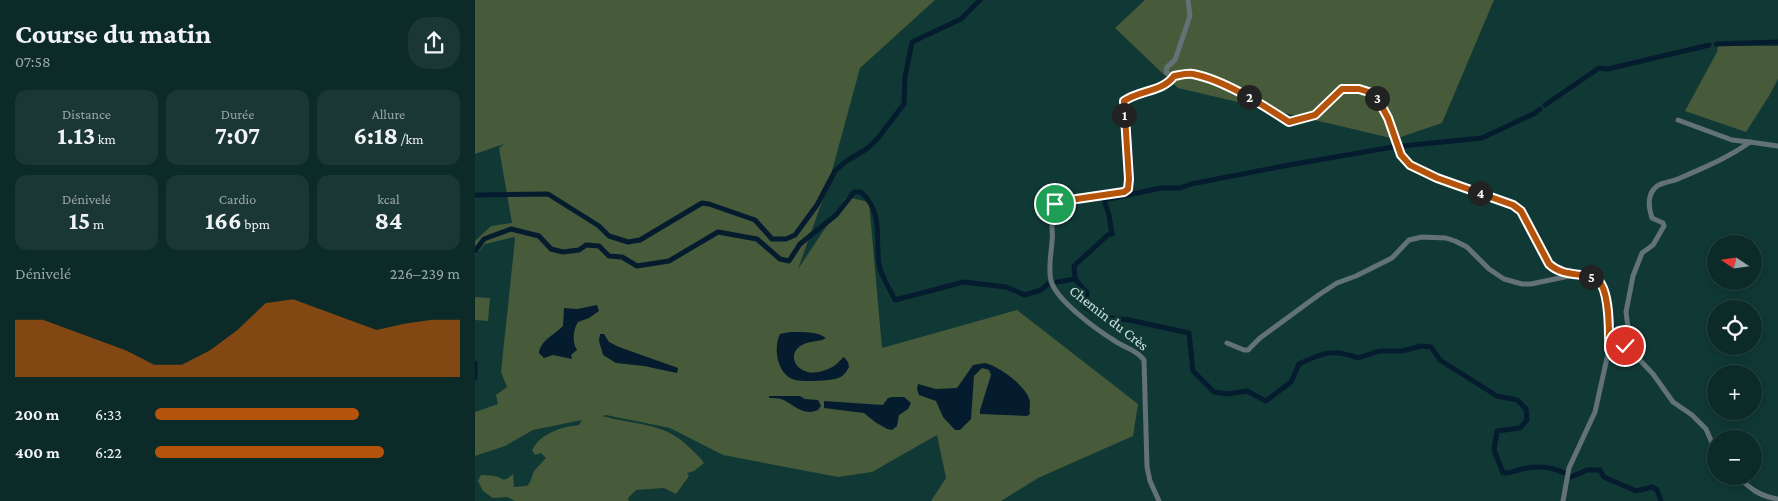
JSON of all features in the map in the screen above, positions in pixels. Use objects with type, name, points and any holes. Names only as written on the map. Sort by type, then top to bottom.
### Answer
[{"type":"street","points":[[1188,0],[1190,16],[1175,60],[1167,67],[1166,72],[1169,75],[1191,74],[1207,78],[1257,101],[1289,122],[1315,115],[1342,89],[1359,89],[1375,94],[1388,118],[1401,155],[1410,165],[1437,178],[1513,205],[1521,211],[1549,264],[1555,270],[1563,273],[1595,277],[1601,282],[1610,322],[1609,349],[1595,412],[1569,468],[1563,501]]},
{"type":"street","name":"Chemin du Crès","points":[[1159,501],[1150,481],[1147,467],[1144,360],[1141,355],[1115,341],[1067,304],[1057,292],[1051,281],[1050,271],[1053,232],[1050,215],[1055,204],[1063,201],[1124,192],[1128,189],[1124,101],[1155,89],[1174,76]]},
{"type":"street","points":[[1678,120],[1733,140],[1778,146]]},
{"type":"street","points":[[1625,346],[1629,336],[1627,312],[1633,276],[1642,253],[1653,245],[1664,226],[1663,223],[1652,218],[1650,211],[1649,202],[1654,188],[1734,154],[1750,142]]},
{"type":"street","points":[[1227,343],[1248,350],[1260,338],[1320,294],[1337,283],[1357,276],[1392,258],[1409,240],[1422,237],[1446,238],[1455,241],[1467,247],[1489,269],[1504,278],[1522,284],[1577,275]]},
{"type":"street","points":[[1609,349],[1625,346]]},
{"type":"street","points":[[1625,346],[1653,374],[1673,402],[1707,431]]},
{"type":"street","points":[[1747,485],[1765,497],[1778,499]]},
{"type":"green space","points":[[475,0],[935,0],[860,68],[829,182],[798,269],[846,197],[869,202],[882,348],[1017,310],[1138,404],[1133,436],[1038,478],[1001,501],[931,501],[946,478],[937,435],[872,472],[838,477],[723,455],[670,428],[606,415],[602,416],[649,426],[670,433],[690,448],[704,463],[694,471],[687,473],[689,476],[676,494],[664,488],[636,490],[628,498],[629,501],[515,501],[507,497],[493,498],[483,491],[478,481],[481,475],[498,477],[505,480],[513,474],[514,487],[527,486],[534,471],[546,458],[541,453],[535,455],[532,450],[536,444],[546,435],[565,427],[579,425],[582,420],[533,430],[505,446],[475,456],[475,412],[498,404],[496,395],[507,387],[501,372],[515,239],[514,237],[485,244],[475,255],[475,241],[491,226],[512,223],[499,148],[504,144],[475,154]]},
{"type":"green space","points":[[1145,0],[1494,0],[1442,123],[1395,139],[1178,88],[1115,28]]},
{"type":"green space","points":[[1718,46],[1778,46],[1778,79],[1746,132],[1685,111],[1717,52]]},
{"type":"green space","points":[[475,297],[490,298],[488,321],[475,320]]},
{"type":"water","points":[[597,305],[599,311],[589,318],[578,322],[576,325],[574,339],[577,350],[571,355],[572,359],[553,355],[544,358],[539,353],[545,341],[563,326],[564,308],[577,309]]},
{"type":"water","points":[[790,332],[814,333],[826,338],[809,342],[797,349],[794,359],[802,370],[808,372],[823,371],[833,367],[844,357],[849,367],[846,372],[840,377],[823,380],[799,381],[789,377],[780,367],[777,346],[780,334]]},
{"type":"water","points":[[600,334],[604,334],[609,342],[619,347],[678,368],[677,373],[644,366],[616,363],[603,355],[599,341]]},
{"type":"water","points":[[985,363],[998,368],[1019,384],[1028,396],[1030,414],[1027,416],[980,414],[991,375],[989,370],[982,368],[974,376],[971,419],[960,430],[955,430],[943,417],[936,401],[919,395],[918,384],[936,389],[957,388],[973,365]]},
{"type":"water","points":[[769,396],[800,396],[805,399],[818,400],[821,406],[818,410],[807,412],[781,399],[769,398]]},
{"type":"water","points":[[904,397],[911,403],[908,409],[899,415],[897,426],[892,430],[875,422],[864,413],[824,408],[824,401],[883,405],[888,398]]},
{"type":"waterway","points":[[475,195],[548,194],[599,226],[609,236],[628,242],[640,240],[702,203],[755,220],[772,239],[786,239],[795,235],[817,205],[835,171],[845,162],[868,148],[904,104],[905,77],[912,42],[961,19],[980,0]]},
{"type":"waterway","points":[[1716,44],[1778,42]]},
{"type":"waterway","points":[[1545,105],[1599,68],[1608,69],[1709,45]]},
{"type":"waterway","points":[[1402,146],[1482,138],[1540,109]]},
{"type":"waterway","points":[[1075,279],[1074,266],[1109,234],[1112,234],[1104,200],[1161,188],[1180,188],[1191,184],[1289,165],[1393,147]]},
{"type":"waterway","points":[[475,251],[484,239],[511,229],[539,236],[551,249],[563,252],[579,250],[586,245],[599,246],[609,256],[622,257],[637,266],[669,261],[718,232],[757,239],[780,259],[789,261],[800,244],[836,215],[854,192],[861,192],[873,208],[876,217],[879,265],[895,300],[964,282],[1006,287],[1025,295],[1041,290],[1049,283]]},
{"type":"waterway","points":[[1057,282],[1075,279],[1087,293],[1085,307],[1102,317],[1129,320],[1189,333],[1193,371],[1214,392],[1228,394],[1247,391],[1266,401],[1291,382],[1299,364],[1314,357],[1328,353],[1341,353],[1358,358],[1379,351],[1402,351],[1421,346],[1431,347],[1440,360],[1497,396],[1517,400],[1526,409],[1527,420],[1520,428],[1497,431],[1494,450],[1503,473],[1537,467],[1551,468],[1564,473]]},
{"type":"waterway","points":[[475,363],[475,378]]},
{"type":"waterway","points":[[1571,477],[1587,470],[1600,470],[1604,477],[1636,491],[1652,487],[1657,490],[1661,501]]},
{"type":"route","points":[[1055,204],[1063,201],[1124,192],[1128,189],[1130,184],[1124,101],[1155,89],[1174,76],[1191,74],[1207,78],[1257,101],[1289,122],[1315,115],[1342,89],[1359,89],[1375,94],[1388,118],[1401,155],[1410,165],[1437,178],[1513,205],[1521,211],[1549,264],[1555,270],[1563,273],[1595,277],[1601,282],[1610,322],[1609,349],[1625,346]]}]
